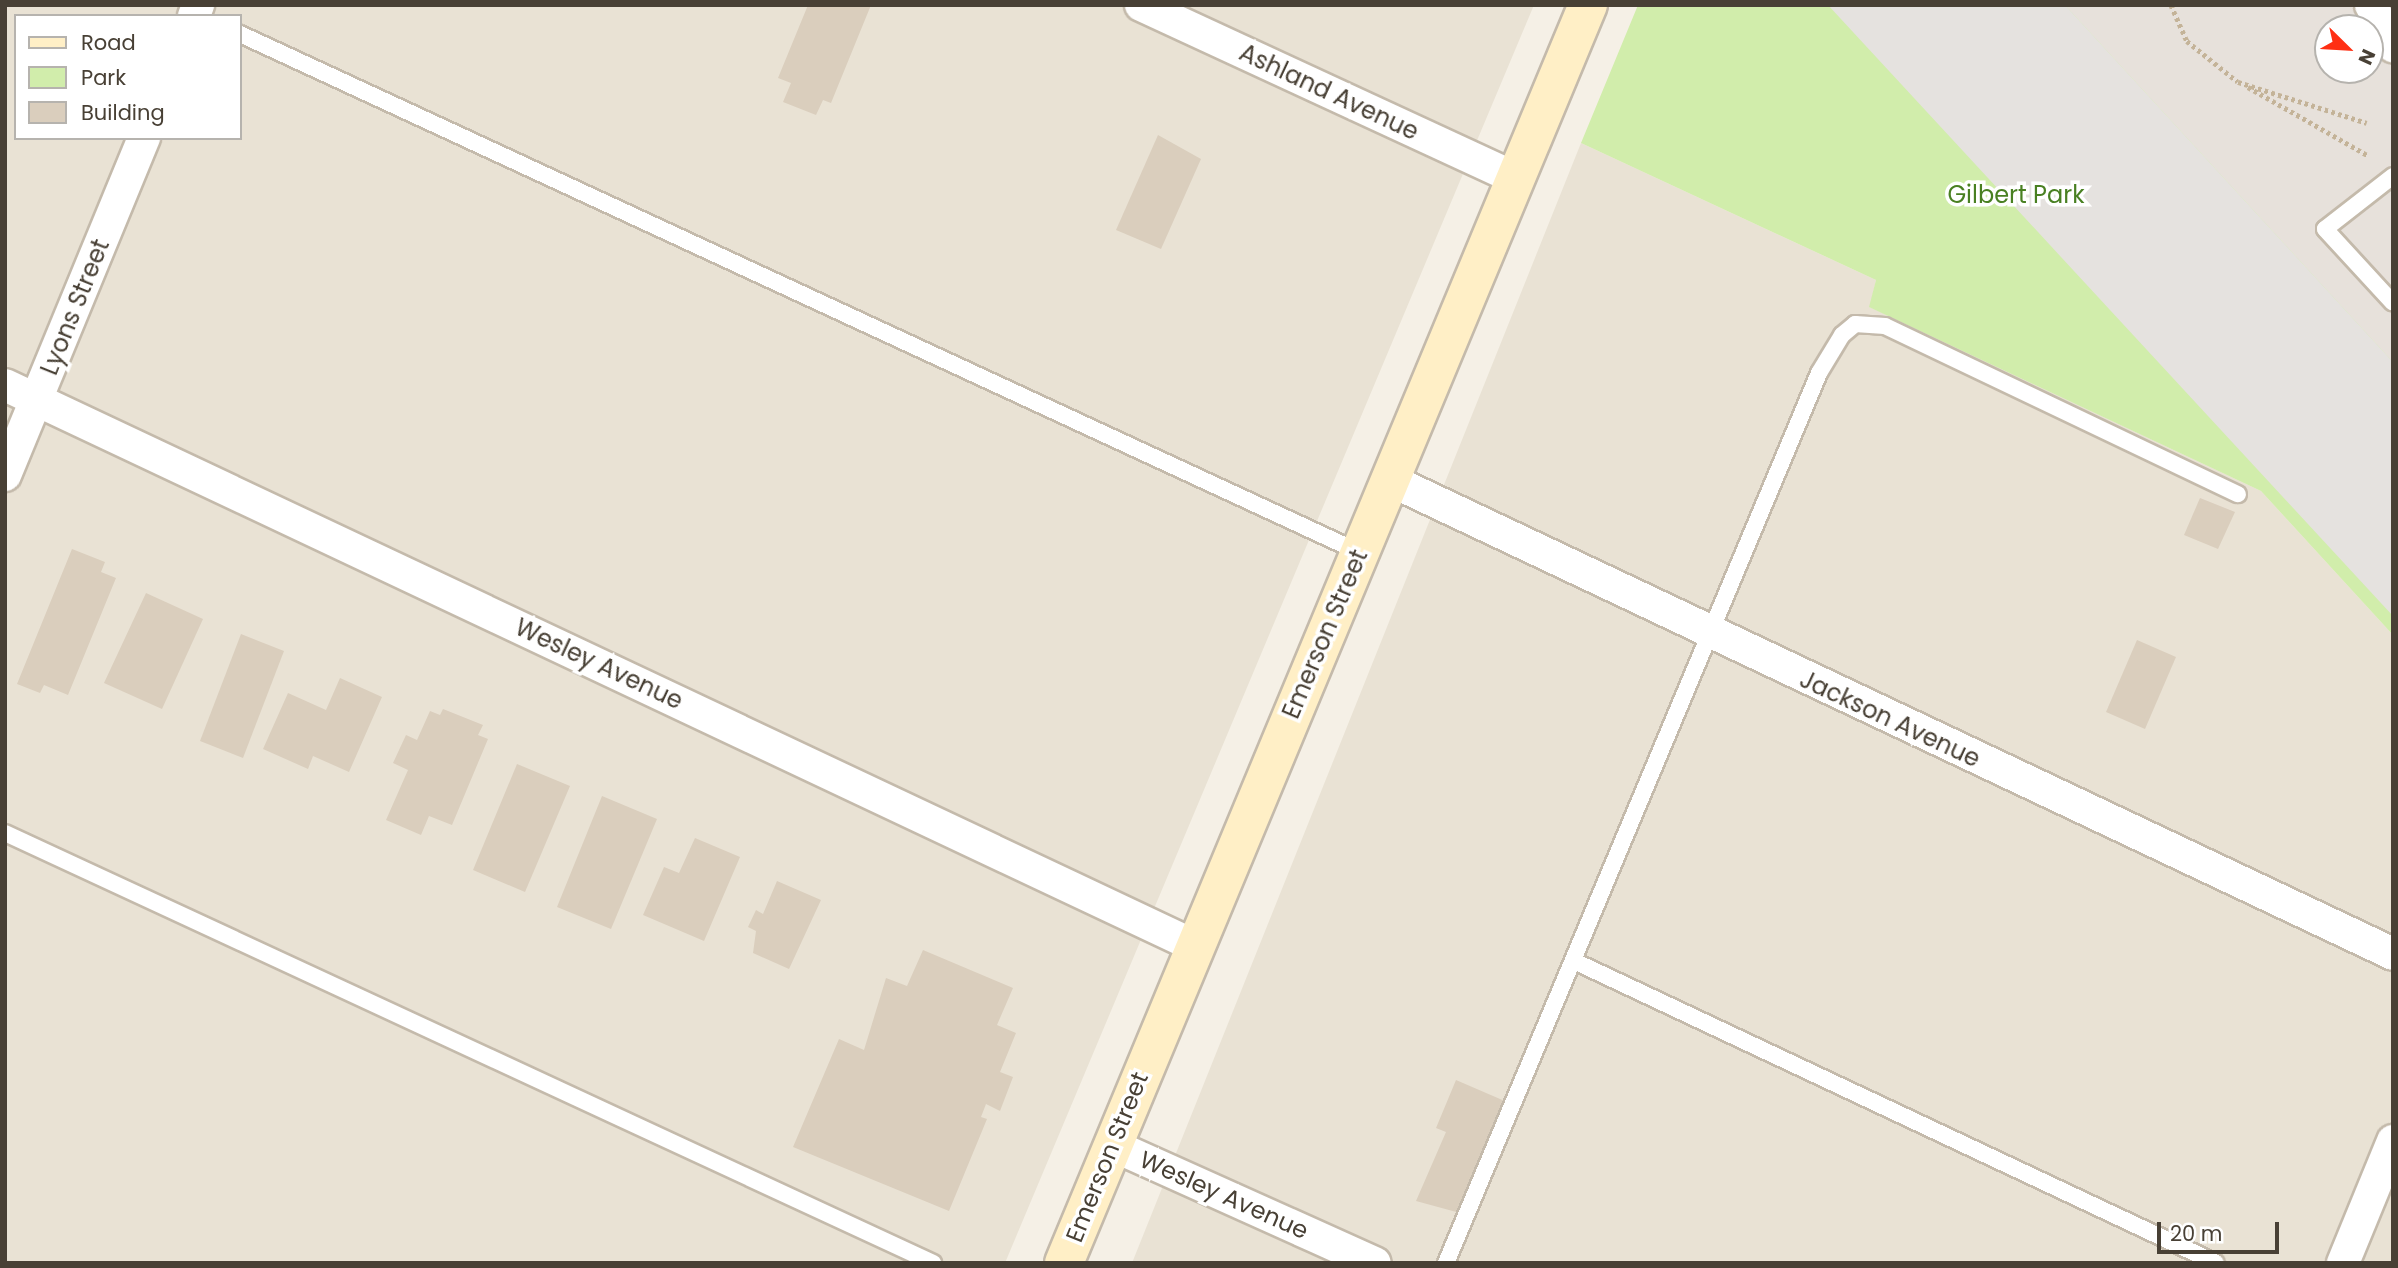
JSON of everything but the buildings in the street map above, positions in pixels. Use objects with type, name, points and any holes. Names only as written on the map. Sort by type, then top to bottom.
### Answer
[{"type":"main road","name":"Emerson Street","points":[[1064,1263],[1193,945],[1588,5]]},
{"type":"street","name":"Ashland Avenue","points":[[1141,5],[1516,178]]},
{"type":"street","points":[[2371,5],[2393,46]]},
{"type":"street","name":"Lyons Street","points":[[5,474],[143,140]]},
{"type":"street","name":"Wesley Avenue","points":[[5,385],[1193,945]]},
{"type":"street","name":"Jackson Avenue","points":[[1390,480],[1713,636],[2393,954]]},
{"type":"street","points":[[2343,1263],[2393,1141]]},
{"type":"street","name":"Wesley Avenue","points":[[1112,1145],[1374,1263]]},
{"type":"lane","points":[[242,35],[1359,552]]},
{"type":"lane","points":[[2393,176],[2325,229],[2393,303]]},
{"type":"lane","points":[[1446,1263],[1713,636],[1819,373],[1855,324],[1885,326],[2238,494]]},
{"type":"lane","points":[[5,833],[933,1263]]},
{"type":"lane","points":[[1574,961],[2216,1263]]},
{"type":"path","points":[[2171,5],[2187,41],[2238,82],[2367,155]]},
{"type":"path","points":[[2238,82],[2367,123]]},
{"type":"shaded area","points":[[5,5],[1534,5],[1005,1263],[5,1263]]},
{"type":"shaded area","points":[[1828,5],[2065,5],[2393,362],[2393,616]]},
{"type":"shaded area","points":[[2065,5],[2393,5],[2393,362]]},
{"type":"shaded area","points":[[1581,143],[1876,280],[1870,307],[2261,491],[2393,635],[2393,1263],[1132,1263]]},
{"type":"green space","name":"Gilbert Park","points":[[1638,5],[2065,5],[2393,362],[2393,635],[2261,491],[1869,307],[1876,280],[1581,143]]}]
